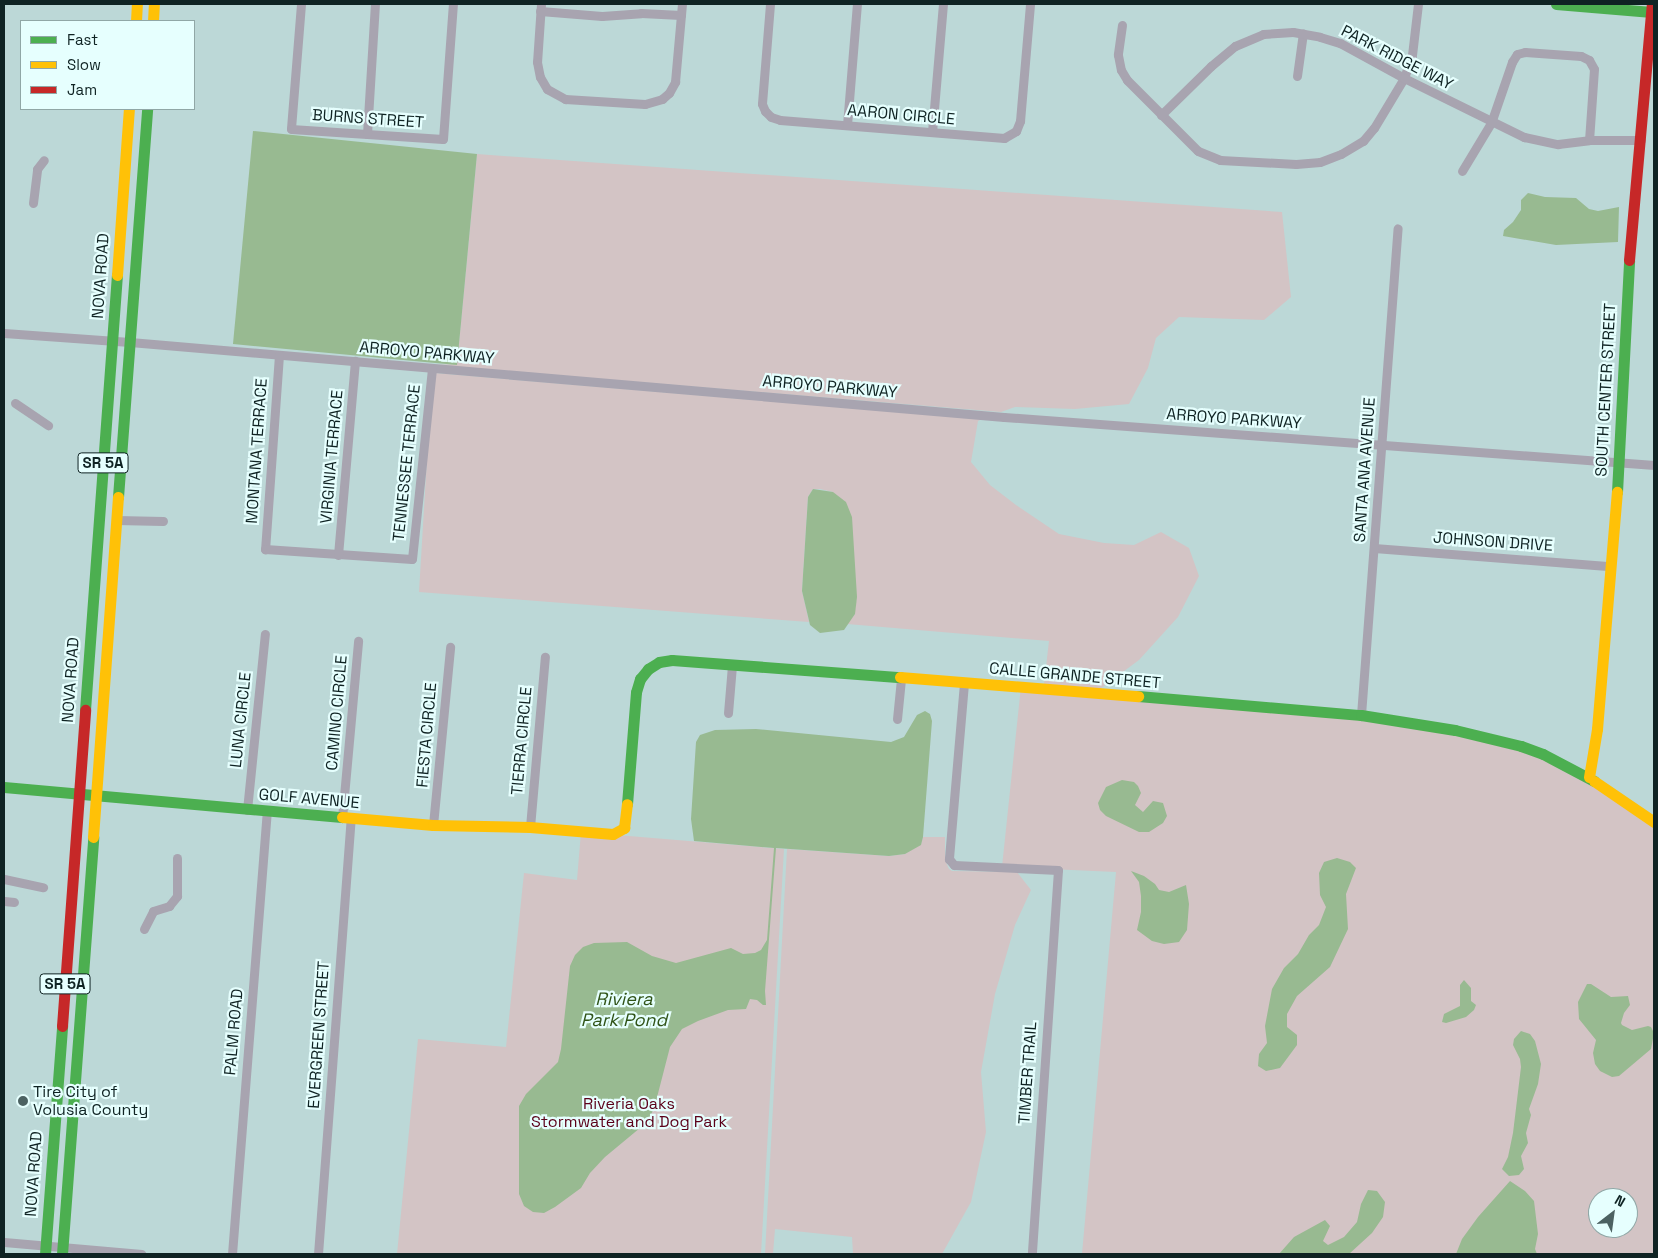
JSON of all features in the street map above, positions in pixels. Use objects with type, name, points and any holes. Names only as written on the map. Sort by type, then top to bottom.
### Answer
[{"type":"street","points":[[136,20],[137,4]]},
{"type":"street","points":[[153,20],[154,4]]},
{"type":"street","name":"BURNS STREET","points":[[301,4],[291,129],[443,139],[452,4]]},
{"type":"street","points":[[367,134],[375,4]]},
{"type":"street","points":[[682,4],[682,15],[675,82],[669,93],[662,99],[645,104],[565,99],[547,89],[540,77],[537,62],[541,7],[602,16],[641,13],[682,15]]},
{"type":"street","name":"AARON CIRCLE","points":[[770,4],[762,104],[765,112],[780,120],[1004,138],[1016,131],[1020,121],[1030,4]]},
{"type":"street","points":[[847,125],[857,4]]},
{"type":"street","points":[[932,132],[942,4]]},
{"type":"street","points":[[1122,25],[1118,55],[1121,70],[1160,115],[1198,151],[1220,160],[1267,164],[1320,162],[1341,154],[1363,141],[1383,114],[1404,78],[1412,55],[1418,4]]},
{"type":"street","points":[[1564,4],[1653,9]]},
{"type":"street","name":"SOUTH CENTER STREET","points":[[1589,777],[1596,729],[1619,462],[1631,226],[1642,140],[1653,9]]},
{"type":"street","points":[[1297,76],[1304,33]]},
{"type":"street","name":"PARK RIDGE WAY","points":[[1160,115],[1210,66],[1235,46],[1263,34],[1304,33],[1340,43],[1491,123],[1537,141],[1558,144],[1589,140],[1642,140]]},
{"type":"street","points":[[1462,171],[1491,123],[1512,62],[1517,54],[1525,52],[1582,56],[1589,60],[1594,68],[1589,140]]},
{"type":"street","name":"NOVA ROAD","points":[[45,1250],[129,110]]},
{"type":"street","name":"SR 5A","points":[[96,794],[146,110]]},
{"type":"street","points":[[33,203],[37,169],[44,160]]},
{"type":"street","points":[[125,169],[133,177],[140,193]]},
{"type":"street","name":"SANTA ANA AVENUE","points":[[1361,715],[1398,228]]},
{"type":"street","name":"ARROYO PARKWAY","points":[[4,333],[130,342],[994,416],[1654,465]]},
{"type":"street","name":"MONTANA TERRACE","points":[[279,355],[265,550],[338,555]]},
{"type":"street","name":"VIRGINIA TERRACE","points":[[338,555],[355,361]]},
{"type":"street","name":"TENNESSEE TERRACE","points":[[338,555],[412,560],[432,369]]},
{"type":"street","points":[[15,403],[48,425]]},
{"type":"street","points":[[101,500],[116,521],[163,521]]},
{"type":"street","name":"JOHNSON DRIVE","points":[[1374,548],[1610,566]]},
{"type":"street","points":[[91,629],[97,644],[106,656]]},
{"type":"street","name":"LUNA CIRCLE","points":[[248,810],[264,634]]},
{"type":"street","name":"CAMINO CIRCLE","points":[[346,818],[358,641]]},
{"type":"street","name":"FIESTA CIRCLE","points":[[433,825],[450,647]]},
{"type":"street","name":"TIERRA CIRCLE","points":[[530,827],[544,657]]},
{"type":"street","name":"CALLE GRANDE STREET","points":[[613,834],[624,828],[626,821],[636,692],[640,679],[648,669],[659,662],[672,660],[901,679],[1001,684],[1361,715],[1455,730],[1521,746],[1589,777],[1654,822]]},
{"type":"street","points":[[728,713],[732,665]]},
{"type":"street","points":[[897,719],[901,679]]},
{"type":"street","name":"TIMBER TRAIL","points":[[964,683],[948,851],[949,859],[954,865],[1058,870],[1032,1254]]},
{"type":"street","name":"GOLF AVENUE","points":[[4,787],[79,792],[267,812],[433,825],[530,827],[613,834]]},
{"type":"street","name":"NOVA ROAD","points":[[63,1251],[96,794]]},
{"type":"street","name":"PALM ROAD","points":[[232,1254],[267,812]]},
{"type":"street","name":"EVERGREEN STREET","points":[[318,1254],[346,818]]},
{"type":"street","points":[[144,929],[153,911],[169,906],[177,896],[177,858]]},
{"type":"street","points":[[4,879],[43,887]]},
{"type":"street","points":[[4,901],[14,902]]},
{"type":"street","points":[[65,987],[74,995],[80,1009]]},
{"type":"street","points":[[4,1242],[45,1250],[141,1254]]},
{"type":"green space","points":[[477,154],[1282,212],[1291,297],[1264,320],[1179,317],[1156,338],[1148,368],[1129,404],[1075,409],[1015,407],[1001,412],[433,365],[457,364]]},
{"type":"green space","points":[[435,373],[982,419],[978,421],[971,462],[990,485],[1016,505],[1059,534],[1104,543],[1134,545],[1161,532],[1189,548],[1199,576],[1178,617],[1139,660],[1100,689],[1044,684],[1049,641],[847,624],[855,614],[833,492],[820,489],[813,489],[808,497],[802,591],[809,622],[419,592],[428,442]]},
{"type":"green space","points":[[1021,686],[1361,715],[1521,746],[1589,777],[1654,822],[1654,1254],[1082,1254],[1116,872],[1002,867]]},
{"type":"green space","name":"Riveria Oaks Stormwater and Dog Park","points":[[581,832],[784,849],[761,1254],[397,1254],[418,1039],[506,1047],[524,873],[577,880]]},
{"type":"green space","points":[[923,837],[945,837],[945,860],[952,871],[1017,872],[1031,890],[1015,925],[995,994],[981,1072],[986,1132],[971,1202],[942,1254],[853,1254],[852,1237],[775,1229],[773,1254],[765,1254],[787,849],[889,856],[905,854],[921,844]]},
{"type":"water","points":[[253,131],[477,154],[457,365],[233,344]]},
{"type":"water","points":[[1528,193],[1545,197],[1576,198],[1589,209],[1598,211],[1619,207],[1618,242],[1556,245],[1503,236],[1504,230],[1513,222],[1521,210],[1521,200]]},
{"type":"water","points":[[813,489],[833,492],[846,502],[852,517],[857,597],[855,614],[844,630],[820,633],[810,625],[802,591],[808,497]]},
{"type":"water","name":"Riviera Park Pond","points":[[925,711],[930,714],[932,721],[921,845],[905,854],[889,856],[776,848],[765,991],[766,1005],[757,1000],[750,999],[746,1009],[728,1010],[682,1029],[670,1047],[654,1109],[646,1123],[605,1157],[590,1173],[581,1188],[555,1207],[544,1213],[533,1212],[524,1206],[519,1194],[519,1106],[526,1094],[558,1062],[570,966],[575,955],[583,947],[594,943],[627,942],[652,956],[676,963],[731,948],[743,954],[755,953],[761,950],[767,940],[774,848],[694,841],[691,819],[696,742],[700,735],[715,730],[756,729],[891,742],[904,737],[917,715]]},
{"type":"water","points":[[1122,780],[1134,782],[1138,786],[1141,793],[1135,805],[1143,812],[1153,801],[1163,803],[1167,816],[1163,823],[1149,832],[1139,832],[1106,816],[1100,810],[1098,803],[1106,787]]},
{"type":"water","points":[[1337,858],[1350,862],[1356,868],[1346,894],[1348,929],[1330,967],[1297,996],[1287,1014],[1287,1027],[1297,1035],[1297,1045],[1280,1068],[1266,1071],[1258,1066],[1259,1054],[1267,1043],[1265,1026],[1272,989],[1284,968],[1298,954],[1309,935],[1319,925],[1326,907],[1320,895],[1319,873],[1324,862]]},
{"type":"water","points":[[1131,871],[1144,876],[1155,884],[1159,890],[1169,892],[1186,885],[1189,904],[1187,930],[1179,942],[1164,944],[1152,941],[1137,930],[1141,912],[1141,896],[1139,882]]},
{"type":"water","points":[[1464,980],[1471,988],[1471,1001],[1476,1005],[1474,1010],[1466,1017],[1446,1023],[1442,1022],[1444,1014],[1460,1006],[1460,985]]},
{"type":"water","points":[[1587,984],[1591,984],[1611,997],[1628,996],[1630,1005],[1624,1013],[1622,1025],[1632,1030],[1648,1026],[1651,1027],[1654,1033],[1651,1049],[1619,1076],[1612,1077],[1600,1071],[1595,1064],[1593,1053],[1596,1040],[1579,1019],[1578,1002]]},
{"type":"water","points":[[1521,1031],[1530,1034],[1535,1041],[1541,1064],[1538,1084],[1529,1109],[1531,1115],[1526,1133],[1528,1143],[1521,1156],[1524,1169],[1519,1175],[1509,1176],[1502,1169],[1508,1157],[1513,1133],[1521,1067],[1520,1059],[1513,1045],[1514,1039]]},
{"type":"water","points":[[1510,1181],[1525,1191],[1534,1201],[1538,1234],[1535,1249],[1537,1254],[1456,1254],[1462,1239],[1478,1217]]},
{"type":"water","points":[[1368,1190],[1377,1191],[1385,1202],[1383,1217],[1372,1233],[1349,1254],[1279,1254],[1294,1237],[1325,1220],[1330,1226],[1323,1241],[1328,1245],[1344,1237],[1357,1222],[1361,1204]]},
{"type":"traffic: fast","points":[[1556,4],[1652,12]]},
{"type":"traffic: fast","points":[[118,497],[147,110]]},
{"type":"traffic: fast","points":[[1617,492],[1629,260]]},
{"type":"traffic: fast","points":[[85,710],[117,275]]},
{"type":"traffic: fast","points":[[627,804],[636,692],[640,679],[648,669],[659,662],[672,660],[900,677]]},
{"type":"traffic: fast","points":[[1138,696],[1361,715],[1455,730],[1521,746],[1543,754],[1594,781]]},
{"type":"traffic: fast","points":[[4,787],[342,817]]},
{"type":"traffic: fast","points":[[62,1254],[93,837]]},
{"type":"traffic: fast","points":[[45,1254],[62,1026]]},
{"type":"traffic: slow","points":[[136,20],[137,4]]},
{"type":"traffic: slow","points":[[153,20],[154,4]]},
{"type":"traffic: slow","points":[[117,275],[129,110]]},
{"type":"traffic: slow","points":[[1589,777],[1597,729],[1617,492]]},
{"type":"traffic: slow","points":[[93,837],[118,497]]},
{"type":"traffic: slow","points":[[900,677],[1138,696]]},
{"type":"traffic: slow","points":[[1594,781],[1654,822]]},
{"type":"traffic: slow","points":[[342,817],[433,825],[530,827],[613,834],[624,828],[627,804]]},
{"type":"traffic: jam","points":[[1629,260],[1652,4]]},
{"type":"traffic: jam","points":[[62,1026],[85,710]]},
{"type":"place","name":"Tire City of Volusia County","points":[[23,1101]]}]
